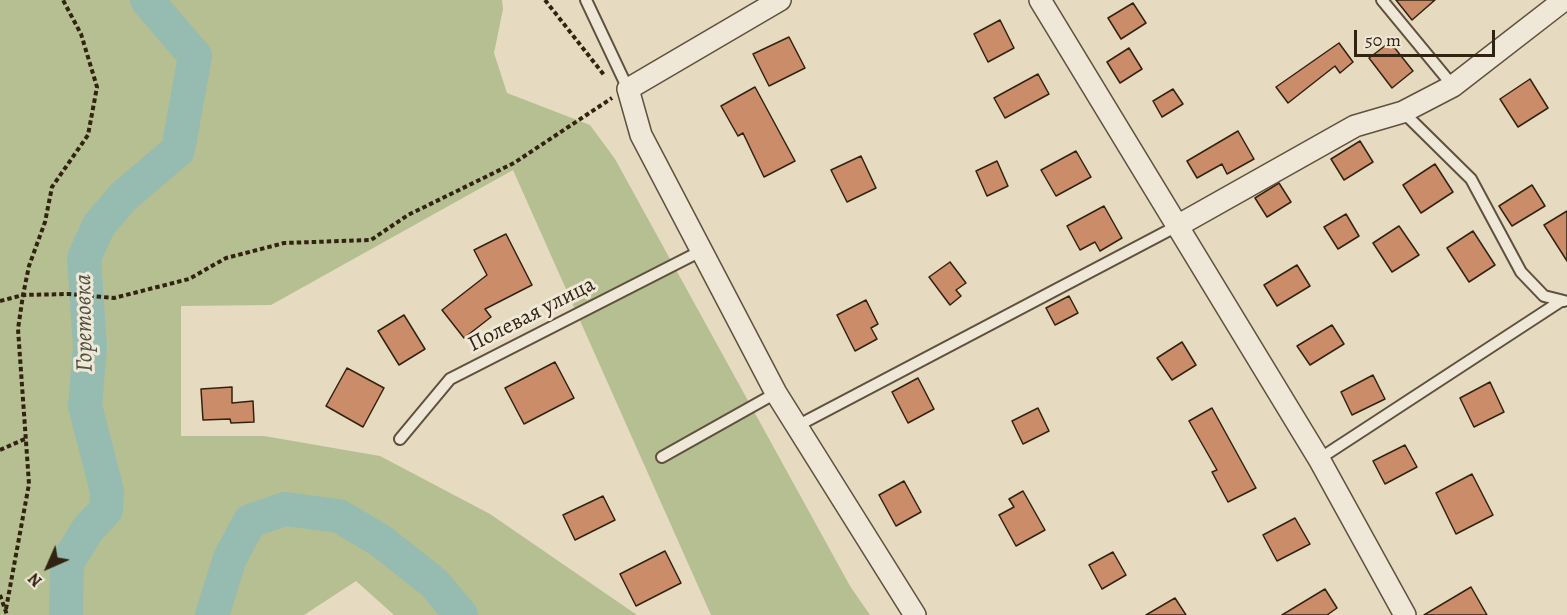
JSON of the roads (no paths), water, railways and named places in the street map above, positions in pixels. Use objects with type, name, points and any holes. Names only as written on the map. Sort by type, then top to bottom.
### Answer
[{"type":"street","points":[[780,0],[623,91],[641,135],[776,393],[795,427],[915,615]]},
{"type":"street","points":[[1040,0],[1179,225],[1319,459],[1405,615]]},
{"type":"street","points":[[1179,225],[1355,126],[1403,112],[1453,86],[1564,0]]},
{"type":"lane","points":[[585,0],[623,91]]},
{"type":"lane","points":[[1382,0],[1453,86]]},
{"type":"lane","points":[[1403,112],[1471,179],[1521,272],[1544,296],[1564,301]]},
{"type":"lane","points":[[795,427],[1179,225]]},
{"type":"lane","name":"Полевая улица","points":[[400,439],[450,379],[701,251]]},
{"type":"lane","points":[[1319,459],[1564,301]]},
{"type":"lane","points":[[662,457],[776,393]]},
{"type":"waterway","name":"Горетовка","points":[[66,615],[67,563],[88,529],[106,510],[107,491],[85,406],[90,347],[84,258],[99,225],[123,197],[178,150],[195,56],[147,0]]},
{"type":"waterway","name":"Горетовка","points":[[212,615],[230,558],[250,521],[285,509],[339,516],[381,541],[434,583],[461,615]]}]
